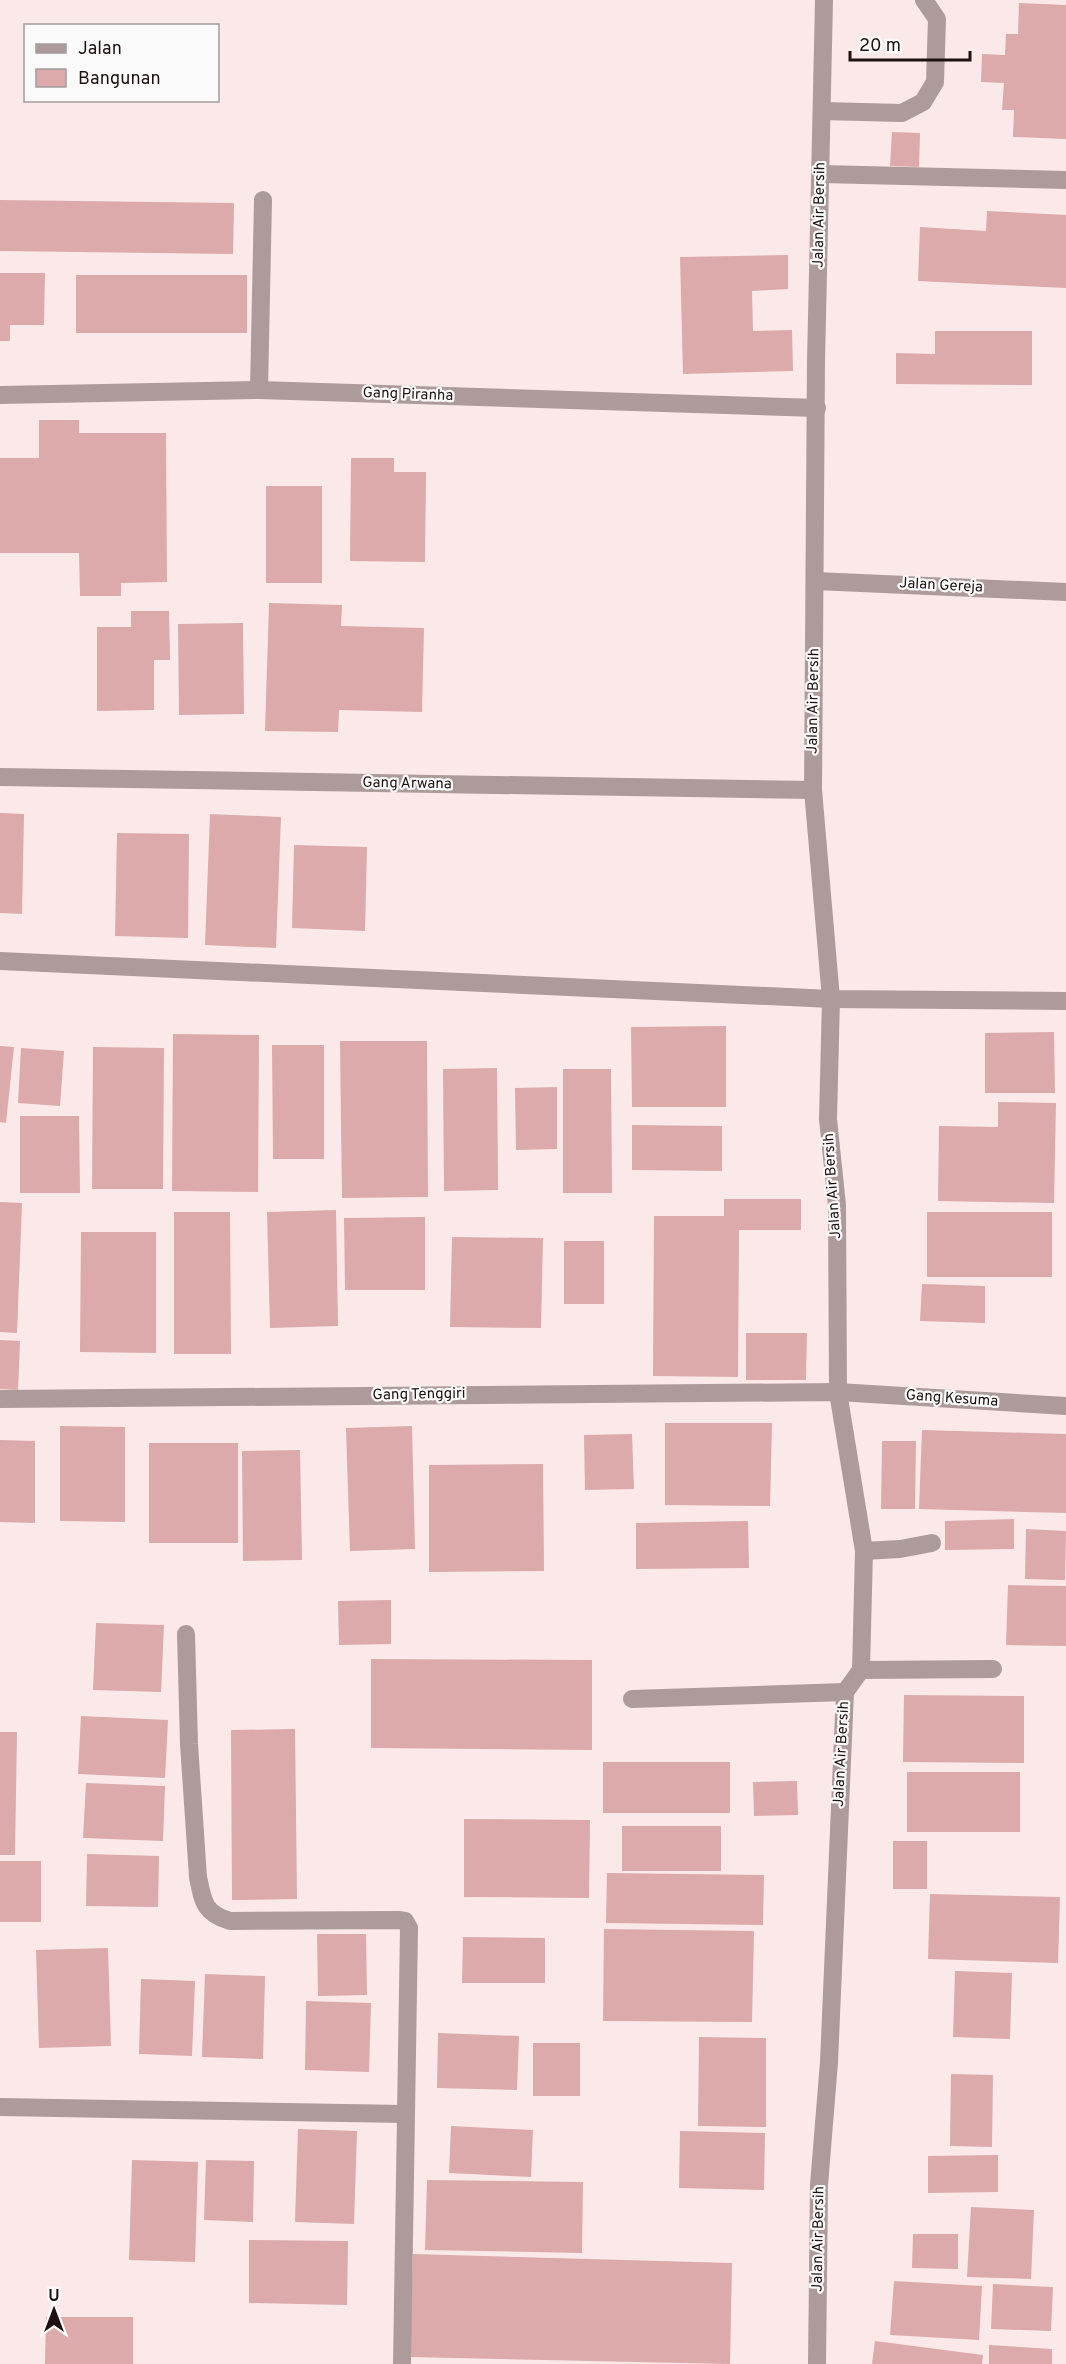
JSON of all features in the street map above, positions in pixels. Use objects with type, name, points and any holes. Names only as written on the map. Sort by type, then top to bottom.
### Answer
[{"type":"street","name":"Jalan Air Bersih","points":[[817,2364],[819,2185],[829,2062],[845,1692],[861,1670],[864,1551],[838,1392],[837,1205],[828,1119],[831,999],[813,790],[824,0]]},
{"type":"street","points":[[822,111],[902,113],[923,102],[934,82],[936,19],[924,0]]},
{"type":"street","points":[[821,174],[1066,180]]},
{"type":"street","points":[[259,390],[263,200]]},
{"type":"street","name":"Gang Piranha","points":[[0,395],[259,390],[817,408]]},
{"type":"street","name":"Jalan Gereja","points":[[816,581],[1066,592]]},
{"type":"street","name":"Gang Arwana","points":[[0,777],[813,790]]},
{"type":"street","points":[[0,961],[831,999],[1066,1000]]},
{"type":"street","name":"Gang Tenggiri","points":[[0,1399],[838,1392]]},
{"type":"street","name":"Gang Kesuma","points":[[838,1392],[1066,1406]]},
{"type":"street","points":[[864,1551],[900,1549],[932,1543]]},
{"type":"street","points":[[186,1635],[189,1744],[198,1866],[202,1897],[206,1908],[216,1917],[230,1921],[405,1921],[409,1928],[402,2364]]},
{"type":"street","points":[[861,1670],[993,1669]]},
{"type":"street","points":[[632,1699],[845,1692]]},
{"type":"street","points":[[0,2107],[405,2114]]},
{"type":"building","points":[[1019,3],[1066,5],[1066,139],[1013,137],[1014,110],[1002,110],[1004,83],[981,82],[982,54],[1005,55],[1006,34],[1018,34]]},
{"type":"building","points":[[892,132],[920,133],[919,167],[890,166]]},
{"type":"building","points":[[0,200],[234,203],[233,254],[0,251]]},
{"type":"building","points":[[987,211],[1066,215],[1066,288],[918,281],[920,227],[986,231]]},
{"type":"building","points":[[788,255],[788,289],[752,291],[753,331],[792,330],[793,371],[683,374],[680,257]]},
{"type":"building","points":[[0,273],[45,273],[44,325],[10,325],[10,341],[0,341]]},
{"type":"building","points":[[76,275],[247,275],[247,333],[76,333]]},
{"type":"building","points":[[935,331],[1032,331],[1032,385],[896,384],[896,353],[935,354]]},
{"type":"building","points":[[39,420],[79,420],[79,433],[166,433],[167,582],[121,583],[121,596],[80,596],[79,553],[0,553],[0,458],[39,458]]},
{"type":"building","points":[[351,458],[394,458],[394,472],[426,472],[425,562],[350,561]]},
{"type":"building","points":[[266,486],[322,486],[322,583],[266,583]]},
{"type":"building","points":[[269,603],[342,605],[341,626],[424,628],[422,712],[339,710],[338,732],[265,731]]},
{"type":"building","points":[[131,611],[169,611],[170,660],[154,660],[154,710],[97,711],[97,627],[131,627]]},
{"type":"building","points":[[243,623],[244,714],[179,715],[178,624]]},
{"type":"building","points":[[0,813],[24,814],[22,914],[0,913]]},
{"type":"building","points":[[210,814],[281,817],[276,948],[205,945]]},
{"type":"building","points":[[117,833],[189,834],[188,938],[115,936]]},
{"type":"building","points":[[294,845],[367,847],[365,931],[292,928]]},
{"type":"building","points":[[726,1026],[726,1107],[632,1107],[631,1027]]},
{"type":"building","points":[[1054,1032],[1055,1093],[985,1093],[985,1033]]},
{"type":"building","points":[[173,1034],[259,1035],[258,1192],[172,1191]]},
{"type":"building","points":[[340,1041],[427,1041],[428,1197],[342,1198]]},
{"type":"building","points":[[272,1045],[324,1045],[324,1159],[273,1159]]},
{"type":"building","points":[[0,1046],[14,1047],[6,1123],[0,1122]]},
{"type":"building","points":[[93,1047],[164,1048],[163,1189],[92,1189]]},
{"type":"building","points":[[21,1048],[64,1051],[60,1106],[18,1103]]},
{"type":"building","points":[[497,1068],[498,1190],[444,1191],[443,1069]]},
{"type":"building","points":[[563,1069],[611,1069],[612,1193],[563,1193]]},
{"type":"building","points":[[557,1087],[557,1149],[516,1150],[515,1088]]},
{"type":"building","points":[[998,1102],[1056,1103],[1054,1203],[938,1201],[939,1126],[998,1127]]},
{"type":"building","points":[[20,1116],[79,1116],[80,1193],[20,1193]]},
{"type":"building","points":[[632,1125],[722,1126],[722,1171],[632,1170]]},
{"type":"building","points":[[724,1199],[801,1199],[801,1230],[739,1230],[738,1377],[653,1376],[654,1216],[724,1216]]},
{"type":"building","points":[[0,1202],[22,1203],[17,1333],[0,1332]]},
{"type":"building","points":[[336,1210],[338,1326],[270,1328],[267,1212]]},
{"type":"building","points":[[174,1212],[230,1212],[231,1354],[174,1354]]},
{"type":"building","points":[[927,1212],[1052,1212],[1052,1277],[927,1277]]},
{"type":"building","points":[[425,1217],[425,1290],[345,1290],[344,1218]]},
{"type":"building","points":[[81,1232],[156,1232],[156,1353],[80,1352]]},
{"type":"building","points":[[452,1237],[543,1238],[541,1328],[450,1327]]},
{"type":"building","points":[[564,1241],[604,1241],[604,1304],[564,1304]]},
{"type":"building","points":[[922,1284],[985,1286],[985,1323],[920,1321]]},
{"type":"building","points":[[746,1333],[807,1333],[806,1380],[746,1380]]},
{"type":"building","points":[[0,1340],[20,1341],[18,1390],[0,1389]]},
{"type":"building","points":[[665,1423],[772,1423],[770,1506],[665,1505]]},
{"type":"building","points":[[60,1426],[125,1427],[125,1522],[60,1521]]},
{"type":"building","points":[[412,1426],[415,1549],[350,1551],[346,1428]]},
{"type":"building","points":[[922,1430],[1066,1434],[1066,1513],[919,1509]]},
{"type":"building","points":[[632,1434],[634,1489],[585,1490],[584,1435]]},
{"type":"building","points":[[0,1440],[35,1441],[35,1523],[0,1522]]},
{"type":"building","points":[[882,1441],[916,1441],[915,1509],[881,1509]]},
{"type":"building","points":[[149,1443],[238,1443],[238,1543],[149,1543]]},
{"type":"building","points":[[300,1450],[302,1560],[243,1561],[242,1451]]},
{"type":"building","points":[[543,1464],[544,1571],[429,1572],[429,1465]]},
{"type":"building","points":[[1014,1519],[1014,1549],[945,1550],[945,1521]]},
{"type":"building","points":[[748,1521],[749,1568],[636,1569],[636,1523]]},
{"type":"building","points":[[1026,1529],[1066,1531],[1065,1580],[1025,1579]]},
{"type":"building","points":[[1008,1585],[1066,1586],[1066,1646],[1006,1645]]},
{"type":"building","points":[[391,1600],[391,1644],[339,1645],[338,1601]]},
{"type":"building","points":[[96,1623],[164,1625],[161,1692],[93,1690]]},
{"type":"building","points":[[371,1659],[592,1660],[592,1750],[371,1748]]},
{"type":"building","points":[[904,1695],[1024,1696],[1024,1763],[903,1762]]},
{"type":"building","points":[[81,1716],[168,1720],[165,1778],[78,1774]]},
{"type":"building","points":[[295,1729],[297,1899],[232,1900],[231,1730]]},
{"type":"building","points":[[0,1732],[17,1732],[15,1855],[0,1855]]},
{"type":"building","points":[[603,1762],[730,1762],[730,1813],[603,1813]]},
{"type":"building","points":[[907,1772],[1020,1772],[1020,1832],[907,1832]]},
{"type":"building","points":[[797,1781],[798,1815],[754,1816],[753,1782]]},
{"type":"building","points":[[86,1783],[165,1786],[163,1841],[83,1838]]},
{"type":"building","points":[[464,1819],[590,1820],[589,1898],[464,1897]]},
{"type":"building","points":[[622,1826],[721,1826],[721,1871],[622,1871]]},
{"type":"building","points":[[893,1841],[927,1841],[927,1889],[893,1889]]},
{"type":"building","points":[[87,1854],[159,1856],[158,1907],[86,1906]]},
{"type":"building","points":[[0,1861],[41,1861],[41,1922],[0,1922]]},
{"type":"building","points":[[607,1873],[764,1875],[763,1925],[606,1923]]},
{"type":"building","points":[[930,1894],[1060,1897],[1058,1963],[928,1959]]},
{"type":"building","points":[[604,1929],[754,1931],[752,2022],[603,2021]]},
{"type":"building","points":[[317,1934],[366,1934],[367,1995],[318,1996]]},
{"type":"building","points":[[463,1937],[545,1938],[545,1983],[462,1983]]},
{"type":"building","points":[[108,1948],[111,2046],[39,2048],[36,1950]]},
{"type":"building","points":[[955,1971],[1012,1973],[1010,2039],[953,2037]]},
{"type":"building","points":[[205,1974],[265,1976],[263,2059],[202,2057]]},
{"type":"building","points":[[141,1979],[195,1981],[192,2056],[139,2054]]},
{"type":"building","points":[[306,2001],[371,2003],[369,2072],[305,2070]]},
{"type":"building","points":[[438,2033],[519,2036],[517,2090],[437,2088]]},
{"type":"building","points":[[699,2037],[766,2038],[766,2127],[698,2126]]},
{"type":"building","points":[[533,2043],[580,2043],[580,2096],[533,2096]]},
{"type":"building","points":[[951,2074],[993,2075],[992,2147],[950,2146]]},
{"type":"building","points":[[451,2126],[533,2130],[531,2177],[449,2173]]},
{"type":"building","points":[[298,2129],[357,2131],[354,2224],[295,2222]]},
{"type":"building","points":[[680,2131],[765,2133],[764,2190],[679,2188]]},
{"type":"building","points":[[998,2155],[998,2192],[928,2193],[928,2156]]},
{"type":"building","points":[[132,2160],[198,2162],[195,2262],[129,2260]]},
{"type":"building","points":[[206,2160],[254,2161],[253,2222],[204,2220]]},
{"type":"building","points":[[427,2180],[583,2182],[582,2253],[425,2250]]},
{"type":"building","points":[[971,2207],[1034,2210],[1031,2279],[967,2277]]},
{"type":"building","points":[[913,2234],[958,2234],[958,2269],[912,2268]]},
{"type":"building","points":[[249,2240],[348,2241],[347,2305],[249,2303]]},
{"type":"building","points":[[413,2254],[732,2263],[730,2364],[409,2357]]},
{"type":"building","points":[[894,2281],[982,2286],[979,2340],[890,2335]]},
{"type":"building","points":[[993,2284],[1053,2287],[1051,2331],[991,2329]]},
{"type":"building","points":[[46,2317],[133,2317],[133,2364],[45,2364]]},
{"type":"building","points":[[875,2341],[983,2355],[982,2364],[872,2364]]},
{"type":"building","points":[[989,2345],[1052,2349],[1052,2364],[989,2364]]}]
